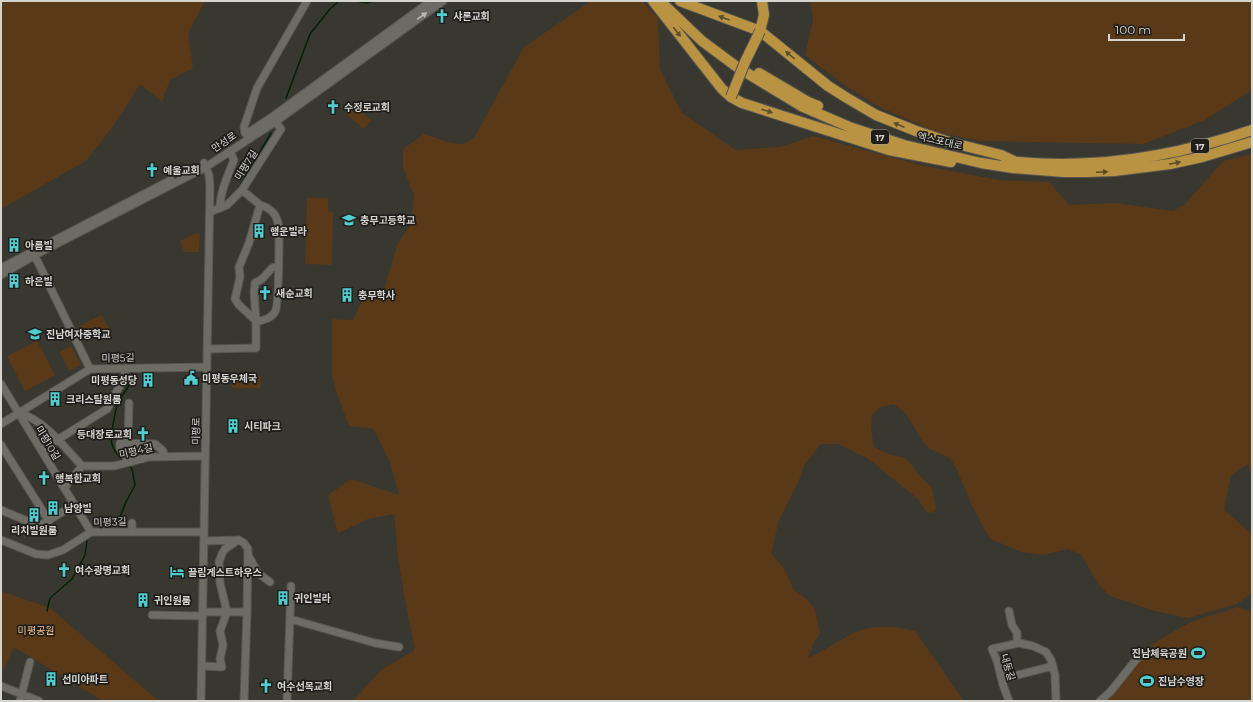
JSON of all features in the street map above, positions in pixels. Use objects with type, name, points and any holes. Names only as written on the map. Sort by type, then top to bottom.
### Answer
[{"type":"highway","points":[[653,1],[722,89],[731,97],[742,103],[889,150],[982,168],[998,169],[1015,165]]},
{"type":"highway","name":"엑스포대로","points":[[660,1],[702,41],[737,67],[803,107],[852,128],[904,145],[981,163],[1015,165],[1064,172],[1136,169],[1170,164],[1202,157],[1252,142]]},
{"type":"highway","name":"엑스포대로","points":[[670,1],[706,36],[739,60],[808,102],[855,122],[906,139],[1015,165],[1080,164],[1146,156],[1202,145],[1252,130]]},
{"type":"highway","points":[[680,1],[760,31],[828,86],[876,115],[949,142],[1001,155],[1015,165]]},
{"type":"highway","points":[[731,97],[745,62],[760,31],[764,15],[762,1]]},
{"type":"street","points":[[247,136],[244,131],[244,125],[257,88],[307,1]]},
{"type":"street","name":"만성로","points":[[273,120],[431,1]]},
{"type":"street","name":"만성로","points":[[205,165],[273,120],[443,1]]},
{"type":"street","name":"미평7길","points":[[210,212],[232,201],[242,190],[281,129],[273,120]]},
{"type":"street","name":"만성로","points":[[1,268],[34,253],[205,165],[230,151],[247,136]]},
{"type":"street","points":[[220,208],[222,192],[234,160],[230,151]]},
{"type":"street","name":"미평로","points":[[201,701],[210,212],[210,180],[205,165]]},
{"type":"street","points":[[242,190],[260,205],[268,207],[272,210],[278,222],[279,230],[276,311],[267,319],[256,321]]},
{"type":"street","points":[[256,321],[239,305],[235,299],[240,277],[239,267],[249,243],[260,205]]},
{"type":"street","points":[[34,253],[90,369]]},
{"type":"street","name":"만성로","points":[[1,275],[34,253]]},
{"type":"street","points":[[207,349],[256,348],[255,282],[262,279],[272,268],[278,266]]},
{"type":"street","name":"미평5길","points":[[1,424],[90,369],[207,367]]},
{"type":"street","points":[[41,450],[107,409],[123,380],[126,368]]},
{"type":"street","name":"미평10길","points":[[1,384],[91,532]]},
{"type":"street","points":[[128,443],[129,403]]},
{"type":"street","points":[[19,414],[28,416],[35,421],[58,440],[82,466],[64,488]]},
{"type":"street","points":[[128,463],[119,447],[120,443],[155,444],[163,451],[164,456]]},
{"type":"street","points":[[1,445],[49,521]]},
{"type":"street","name":"미평4길","points":[[82,466],[114,466],[144,458],[164,456],[205,456]]},
{"type":"street","points":[[1,511],[39,526],[74,505]]},
{"type":"street","points":[[132,523],[132,532]]},
{"type":"street","name":"미평3길","points":[[1,540],[36,554],[48,555],[62,550],[91,532],[204,532]]},
{"type":"street","points":[[202,666],[222,667],[220,659],[223,647],[220,630],[227,612],[220,583],[219,562],[225,549],[238,540]]},
{"type":"street","points":[[204,541],[238,540],[247,546],[248,549],[248,612],[244,701]]},
{"type":"street","points":[[248,555],[258,573],[268,578]]},
{"type":"street","points":[[287,701],[292,586]]},
{"type":"street","points":[[1009,611],[1012,625],[1017,633],[1017,644]]},
{"type":"street","points":[[152,615],[248,612]]},
{"type":"street","points":[[290,619],[375,643],[399,647]]},
{"type":"street","name":"내동길","points":[[1009,701],[992,649],[1017,644],[1027,644],[1043,649],[1050,657],[1053,666],[1058,700]]},
{"type":"street","points":[[1100,701],[1116,685],[1139,656]]},
{"type":"street","points":[[21,698],[30,662]]},
{"type":"street","points":[[1002,679],[1053,666]]},
{"type":"street","points":[[1,686],[21,698],[39,701]]},
{"type":"green space","points":[[1,1],[205,1],[188,33],[193,68],[170,80],[162,102],[140,84],[114,125],[86,161],[1,209]]},
{"type":"green space","points":[[591,1],[642,1],[658,18],[660,69],[682,113],[736,150],[780,147],[813,136],[920,165],[998,180],[1049,182],[1069,205],[1115,203],[1173,211],[1185,204],[1223,161],[1252,154],[1252,475],[1248,464],[1231,475],[1224,510],[1252,534],[1252,593],[1237,604],[1188,618],[1155,611],[1110,596],[1100,586],[1081,555],[1068,549],[1043,555],[1021,552],[991,539],[984,529],[950,458],[930,449],[923,442],[907,415],[894,404],[881,407],[872,415],[871,428],[874,447],[889,454],[905,458],[911,464],[917,473],[932,488],[936,509],[932,513],[926,512],[918,499],[867,458],[838,444],[821,444],[805,464],[798,483],[779,520],[771,554],[784,568],[794,590],[807,599],[815,609],[820,634],[814,642],[808,658],[862,630],[889,627],[915,631],[964,701],[353,701],[381,670],[415,650],[404,595],[394,514],[368,519],[338,533],[328,495],[351,479],[399,495],[390,463],[374,429],[349,426],[336,391],[332,374],[332,319],[353,320],[365,293],[382,296],[398,243],[412,223],[414,195],[403,168],[403,149],[424,134],[451,143],[463,144],[474,138],[524,47]]},
{"type":"green space","points":[[810,1],[1252,1],[1252,90],[1205,120],[1143,144],[980,141],[936,132],[877,106],[843,84],[805,55],[813,19]]},
{"type":"green space","points":[[353,105],[371,120],[364,129],[345,113]]},
{"type":"green space","points":[[307,198],[328,198],[328,211],[333,212],[332,265],[305,264]]},
{"type":"green space","points":[[194,234],[200,234],[199,252],[184,252],[180,241]]},
{"type":"green space","points":[[102,315],[110,330],[86,341],[79,326]]},
{"type":"green space","points":[[37,341],[55,375],[25,391],[7,356]]},
{"type":"green space","points":[[71,346],[81,365],[69,371],[60,352]]},
{"type":"green space","points":[[237,376],[261,376],[261,388],[232,388],[232,383],[235,383]]},
{"type":"green space","name":"미평공원","points":[[1,591],[50,608],[159,701],[103,701],[14,647],[4,669],[1,668]]},
{"type":"green space","name":"진남체육공원","points":[[1237,607],[1252,612],[1252,701],[1104,701],[1153,644],[1189,623]]},
{"type":"waterway","points":[[286,98],[310,34],[330,9],[339,1]]},
{"type":"waterway","points":[[356,1],[367,3],[374,1]]},
{"type":"waterway","points":[[224,202],[238,189],[271,133]]},
{"type":"waterway","points":[[124,461],[115,451],[111,437],[115,412],[129,385],[132,371]]},
{"type":"waterway","points":[[101,525],[116,522],[119,519],[135,485],[132,469],[129,465]]},
{"type":"waterway","points":[[47,611],[50,598],[72,579],[85,555],[87,541]]},
{"type":"place","name":"샤론교회","points":[[442,16]]},
{"type":"place","name":"수정로교회","points":[[333,107]]},
{"type":"place","name":"예울교회","points":[[152,170]]},
{"type":"place","name":"충무고등학교","points":[[349,220]]},
{"type":"place","name":"행운빌라","points":[[259,231]]},
{"type":"place","name":"아름빌","points":[[14,245]]},
{"type":"place","name":"하은빌","points":[[14,281]]},
{"type":"place","name":"새순교회","points":[[265,293]]},
{"type":"place","name":"충무학사","points":[[347,295]]},
{"type":"place","name":"진남여자중학교","points":[[35,334]]},
{"type":"place","name":"미평동우체국","points":[[191,378]]},
{"type":"place","name":"미평동성당","points":[[148,380]]},
{"type":"place","name":"크리스탈원룸","points":[[55,399]]},
{"type":"place","name":"시티파크","points":[[233,426]]},
{"type":"place","name":"등대장로교회","points":[[143,434]]},
{"type":"place","name":"행복한교회","points":[[44,478]]},
{"type":"place","name":"남양빌","points":[[53,508]]},
{"type":"place","name":"리치빌원룸","points":[[34,515]]},
{"type":"place","name":"여수광명교회","points":[[64,570]]},
{"type":"place","name":"끌림게스트하우스","points":[[177,572]]},
{"type":"place","name":"귀인빌라","points":[[283,598]]},
{"type":"place","name":"귀인원룸","points":[[143,600]]},
{"type":"place","name":"진남체육공원","points":[[1198,653]]},
{"type":"place","name":"선미아파트","points":[[51,679]]},
{"type":"place","name":"진남수영장","points":[[1147,681]]},
{"type":"place","name":"여수선목교회","points":[[266,686]]}]
